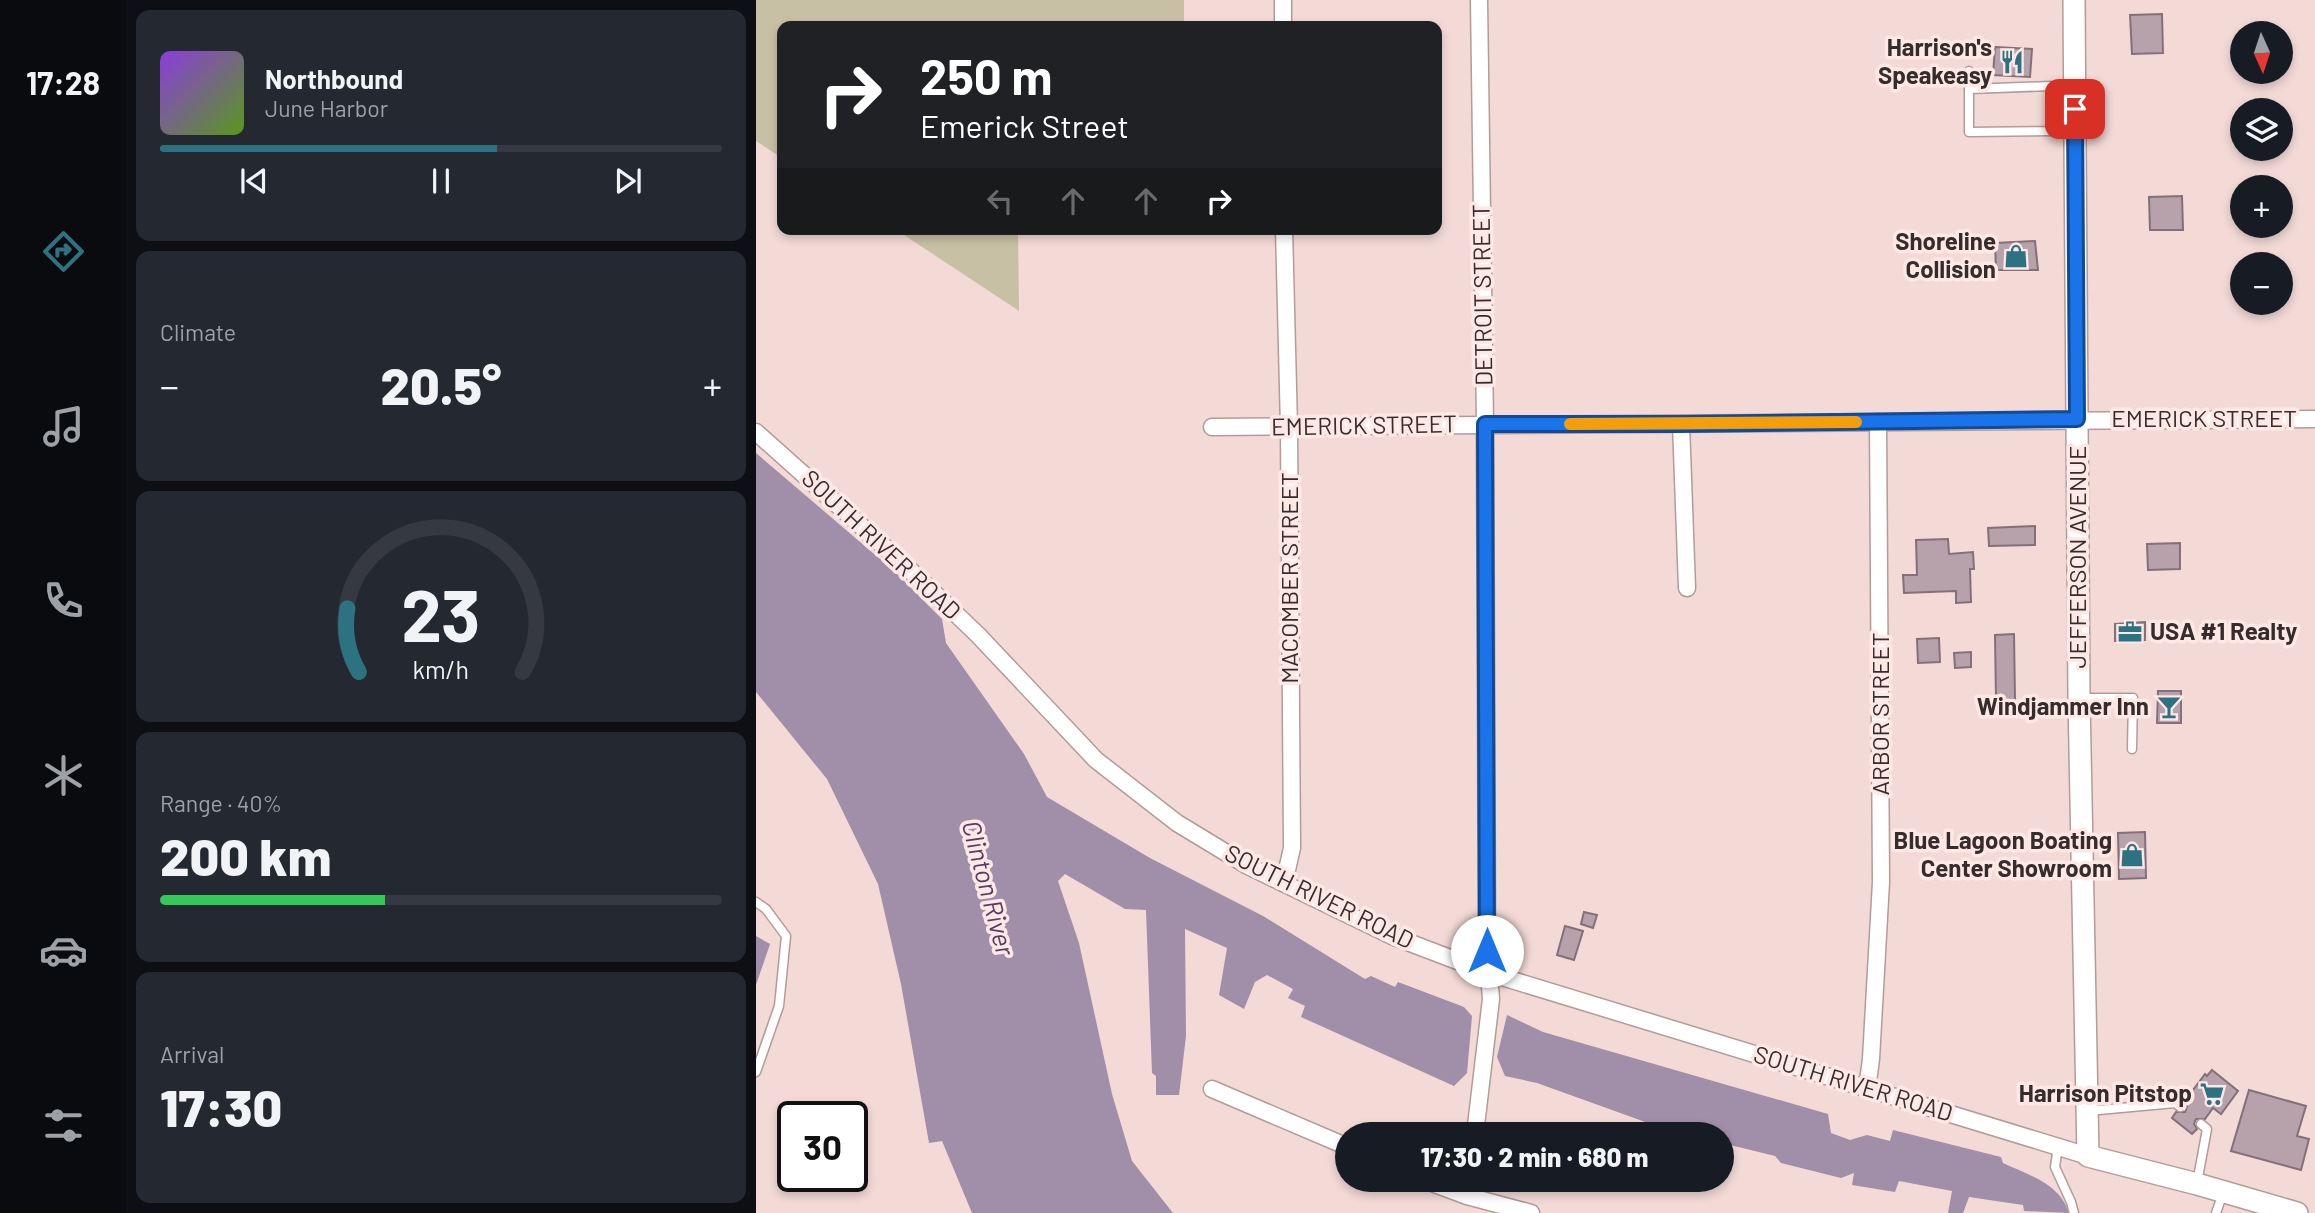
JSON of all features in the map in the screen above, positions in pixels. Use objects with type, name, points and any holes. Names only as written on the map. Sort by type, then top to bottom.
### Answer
[{"type":"street","points":[[1283,0],[1283,21]]},
{"type":"street","name":"DETROIT STREET","points":[[1476,1122],[1491,999],[1487,951],[1485,424],[1479,0]]},
{"type":"street","name":"JEFFERSON AVENUE","points":[[2074,0],[2079,698],[2088,1156]]},
{"type":"street","name":"MACOMBER STREET","points":[[1283,883],[1292,849],[1289,428],[1284,235]]},
{"type":"street","name":"EMERICK STREET","points":[[1212,427],[2315,419]]},
{"type":"street","name":"ARBOR STREET","points":[[1867,1089],[1881,882],[1878,422]]},
{"type":"street","points":[[1681,424],[1687,588]]},
{"type":"street","name":"SOUTH RIVER ROAD","points":[[756,432],[908,567],[978,635],[1052,716],[1106,769],[1177,823],[1248,866],[1391,936],[1489,972],[1690,1027],[1867,1089],[2088,1156],[2297,1213]]},
{"type":"street","points":[[1212,1088],[1335,1141]]},
{"type":"street","points":[[1456,1192],[1531,1213]]},
{"type":"street","points":[[1467,1196],[1468,1192]]},
{"type":"lane","points":[[1969,71],[1969,89],[1969,132],[2051,131],[2051,86],[1969,89]]},
{"type":"lane","points":[[2051,110],[2075,109]]},
{"type":"lane","points":[[2079,698],[2133,698],[2132,749]]},
{"type":"lane","points":[[756,902],[766,909],[786,936],[779,1006],[756,1072]]},
{"type":"lane","points":[[2088,1111],[2175,1103],[2180,1107]]},
{"type":"lane","points":[[2197,1184],[2207,1129],[2201,1124]]},
{"type":"lane","points":[[2058,1146],[2055,1167],[2074,1213]]},
{"type":"lane","points":[[2216,1213],[2223,1191]]},
{"type":"shaded area","points":[[756,0],[1184,0],[1184,21],[777,21],[777,155],[756,141]]},
{"type":"shaded area","points":[[904,235],[1018,235],[1019,311]]},
{"type":"water","name":"Clinton River","points":[[756,453],[894,571],[942,619],[946,643],[1024,754],[1047,797],[1150,858],[1263,916],[1365,979],[1371,976],[1395,987],[1398,982],[1464,1007],[1472,1016],[1467,1073],[1454,1086],[1301,1017],[1305,1006],[1288,998],[1293,989],[1267,975],[1255,982],[1244,1009],[1219,995],[1227,948],[1185,929],[1186,1036],[1179,1095],[1156,1095],[1156,1076],[1152,1073],[1146,910],[1125,909],[1065,874],[1058,881],[1079,943],[1112,1094],[1132,1161],[1173,1213],[972,1213],[942,1141],[929,1143],[901,984],[878,884],[827,779],[756,692]]},
{"type":"water","points":[[756,936],[770,944],[756,985]]},
{"type":"water","points":[[1507,1015],[1543,1032],[1828,1114],[1831,1133],[1850,1140],[1867,1135],[1890,1141],[1893,1130],[2001,1157],[2003,1163],[2051,1187],[2065,1203],[2069,1213],[2024,1211],[2023,1205],[1969,1197],[1963,1213],[1948,1213],[1952,1191],[1899,1181],[1895,1192],[1852,1185],[1854,1173],[1841,1178],[1781,1163],[1775,1156],[1734,1146],[1734,1122],[1645,1122],[1537,1083],[1505,1076],[1497,1057]]},
{"type":"building","points":[[2162,14],[2163,53],[2132,54],[2130,15]]},
{"type":"building","name":"Harrison's Speakeasy","points":[[1995,47],[2032,49],[2030,77],[1993,75]]},
{"type":"building","points":[[2182,196],[2183,230],[2150,230],[2149,197]]},
{"type":"building","name":"Shoreline Collision","points":[[2035,241],[2038,270],[1996,270],[1995,243]]},
{"type":"building","points":[[2035,526],[2035,545],[1989,546],[1988,528]]},
{"type":"building","points":[[1948,539],[1949,554],[1973,552],[1974,569],[1970,569],[1971,602],[1956,603],[1956,591],[1904,593],[1903,575],[1917,575],[1916,540]]},
{"type":"building","points":[[2180,543],[2180,569],[2148,570],[2147,544]]},
{"type":"building","name":"USA #1 Realty","points":[[2145,622],[2145,640],[2115,641],[2115,624]]},
{"type":"building","points":[[2014,634],[2015,699],[1996,700],[1995,635]]},
{"type":"building","points":[[1939,638],[1940,662],[1918,663],[1917,639]]},
{"type":"building","points":[[1971,652],[1971,667],[1955,668],[1954,653]]},
{"type":"building","name":"Windjammer Inn","points":[[2158,691],[2181,691],[2181,723],[2157,723]]},
{"type":"building","name":"Blue Lagoon Boating Center Showroom","points":[[2145,832],[2146,878],[2119,879],[2118,833]]},
{"type":"building","points":[[1584,912],[1597,915],[1593,928],[1581,924]]},
{"type":"building","points":[[1565,926],[1583,931],[1574,960],[1557,955]]},
{"type":"building","points":[[2212,1070],[2238,1091],[2221,1114],[2213,1108],[2205,1119],[2196,1119],[2194,1124],[2197,1129],[2192,1134],[2172,1118],[2176,1112],[2185,1112],[2187,1107],[2184,1102],[2205,1074],[2207,1076]]},
{"type":"building","points":[[2249,1090],[2306,1106],[2297,1136],[2309,1139],[2301,1170],[2231,1151]]},
{"type":"slow traffic","points":[[1570,424],[1856,422]]},
{"type":"place","name":"Harrison's Speakeasy","points":[[2012,62]]},
{"type":"place","name":"Shoreline Collision","points":[[2016,256]]},
{"type":"place","name":"USA #1 Realty","points":[[2130,632]]},
{"type":"place","name":"Windjammer Inn","points":[[2169,707]]},
{"type":"place","name":"Blue Lagoon Boating Center Showroom","points":[[2132,855]]},
{"type":"place","name":"Harrison Pitstop","points":[[2212,1094]]},
{"type":"route","points":[[1487,951],[1485,424],[2077,419],[2075,109]]}]
